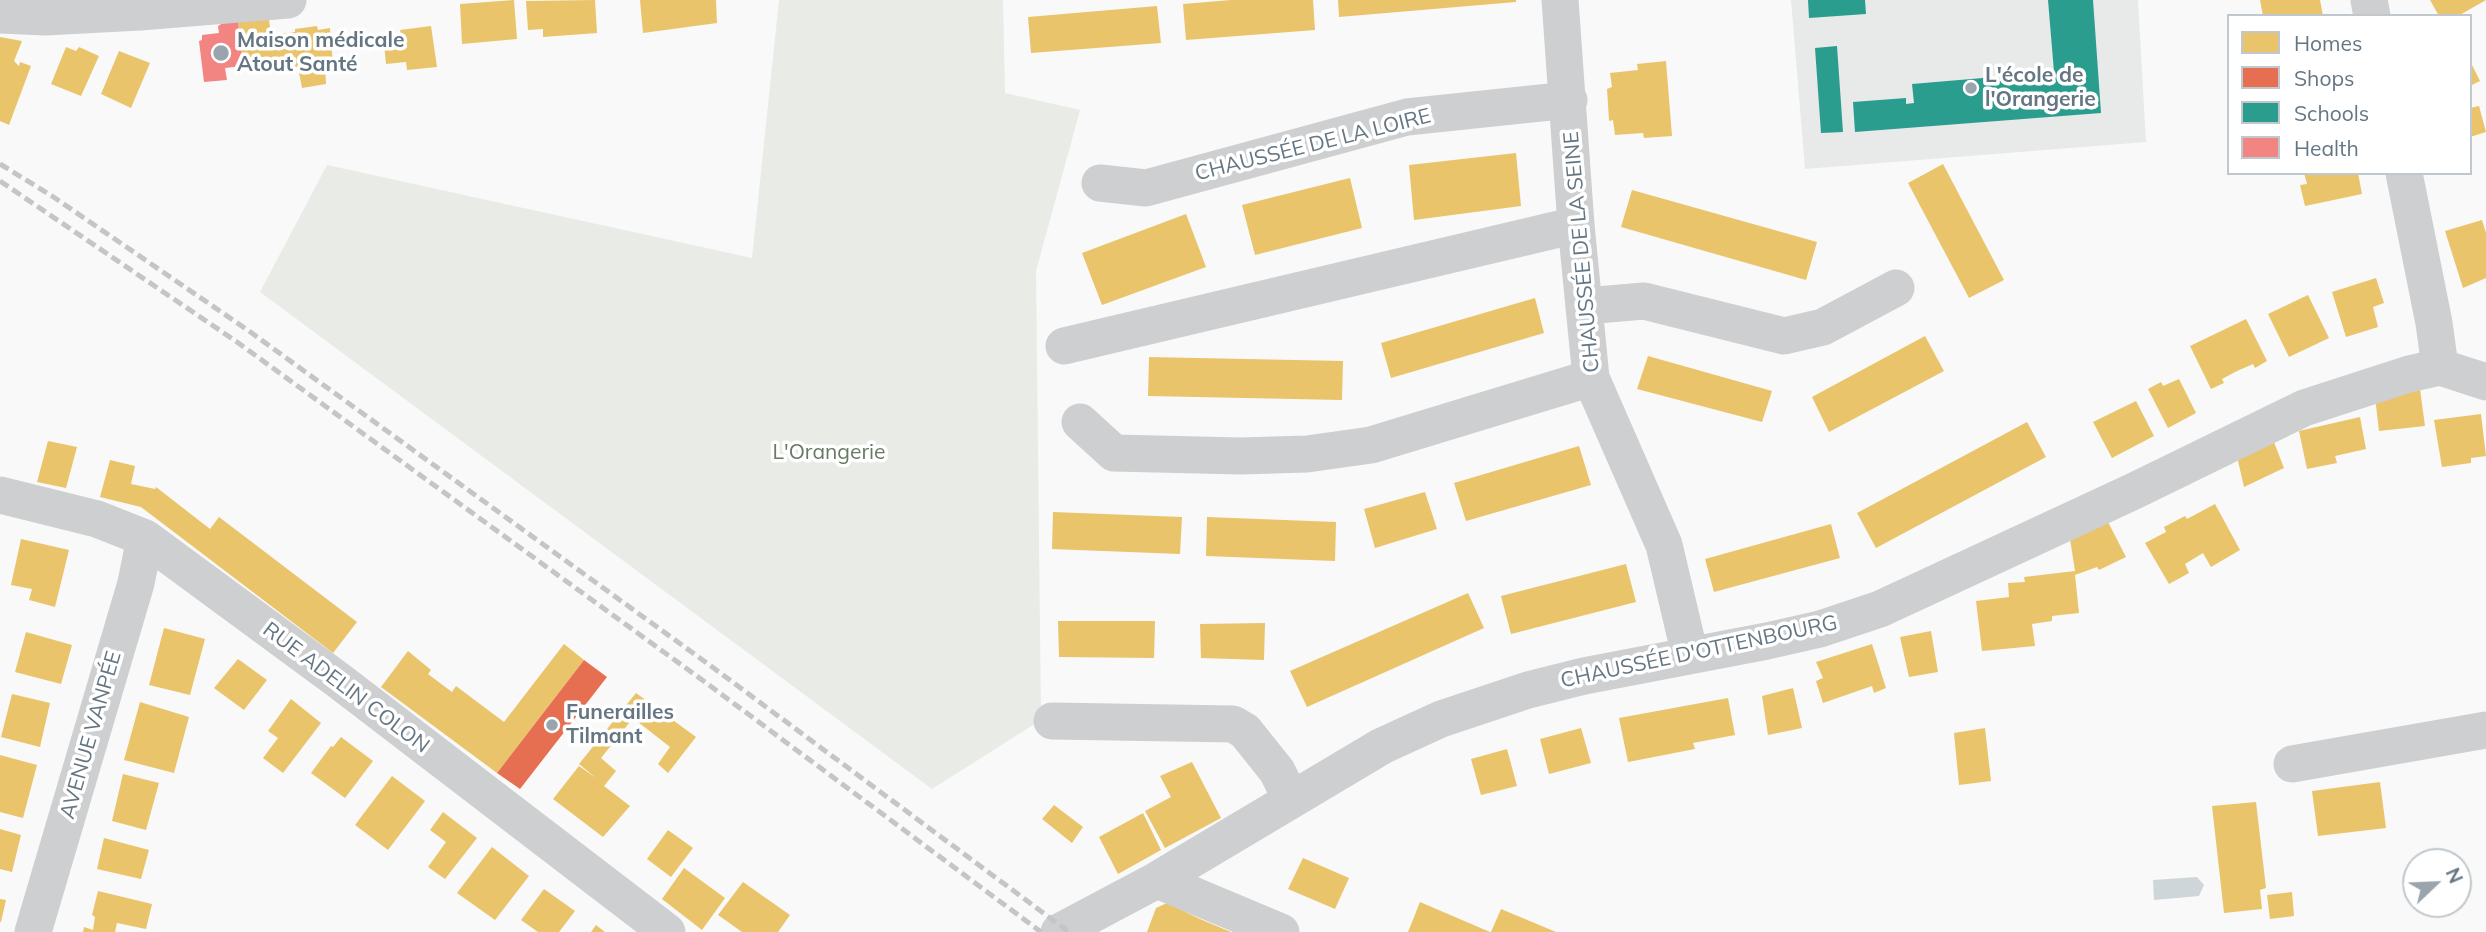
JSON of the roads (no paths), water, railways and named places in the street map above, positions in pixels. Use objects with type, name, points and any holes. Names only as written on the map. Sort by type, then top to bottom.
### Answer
[{"type":"street","name":"CHAUSSÉE DE LA SEINE","points":[[1560,0],[1576,225],[1591,377],[1664,545],[1690,655]]},
{"type":"street","points":[[0,15],[58,16],[265,1]]},
{"type":"street","name":"CHAUSSÉE DE LA LOIRE","points":[[1100,183],[1146,188],[1407,117],[1569,100]]},
{"type":"street","points":[[2404,175],[2440,366],[2486,382]]},
{"type":"street","points":[[1064,346],[1576,225]]},
{"type":"street","points":[[1585,306],[1644,301],[1784,337],[1823,327],[1896,288]]},
{"type":"street","name":"CHAUSSÉE D'OTTENBOURG","points":[[1059,932],[1157,880],[1382,746],[1441,719],[1550,684],[1807,632],[1880,609],[2132,492],[2304,408],[2440,366]]},
{"type":"street","points":[[1080,422],[1114,453],[1241,456],[1307,454],[1371,445],[1591,377]]},
{"type":"street","name":"RUE ADELIN COLON","points":[[0,495],[97,519],[145,538],[338,680],[667,932]]},
{"type":"street","name":"AVENUE VANPÉE","points":[[33,932],[136,583],[145,538]]},
{"type":"street","points":[[1052,721],[1233,724],[1245,731],[1278,771],[1291,799]]},
{"type":"street","points":[[2292,764],[2486,730]]},
{"type":"street","points":[[1157,880],[1281,932]]},
{"type":"railway","points":[[0,164],[52,196],[249,331],[715,669],[1069,932]]},
{"type":"railway","points":[[0,181],[237,342],[705,682],[1041,932]]},
{"type":"place","name":"Maison médicale Atout Santé","points":[[221,53]]},
{"type":"place","name":"L'école de l'Orangerie","points":[[1971,88]]},
{"type":"place","name":"Funerailles Tilmant","points":[[552,725]]},
{"type":"park label","name":"L'Orangerie","points":[[829,453]]}]
